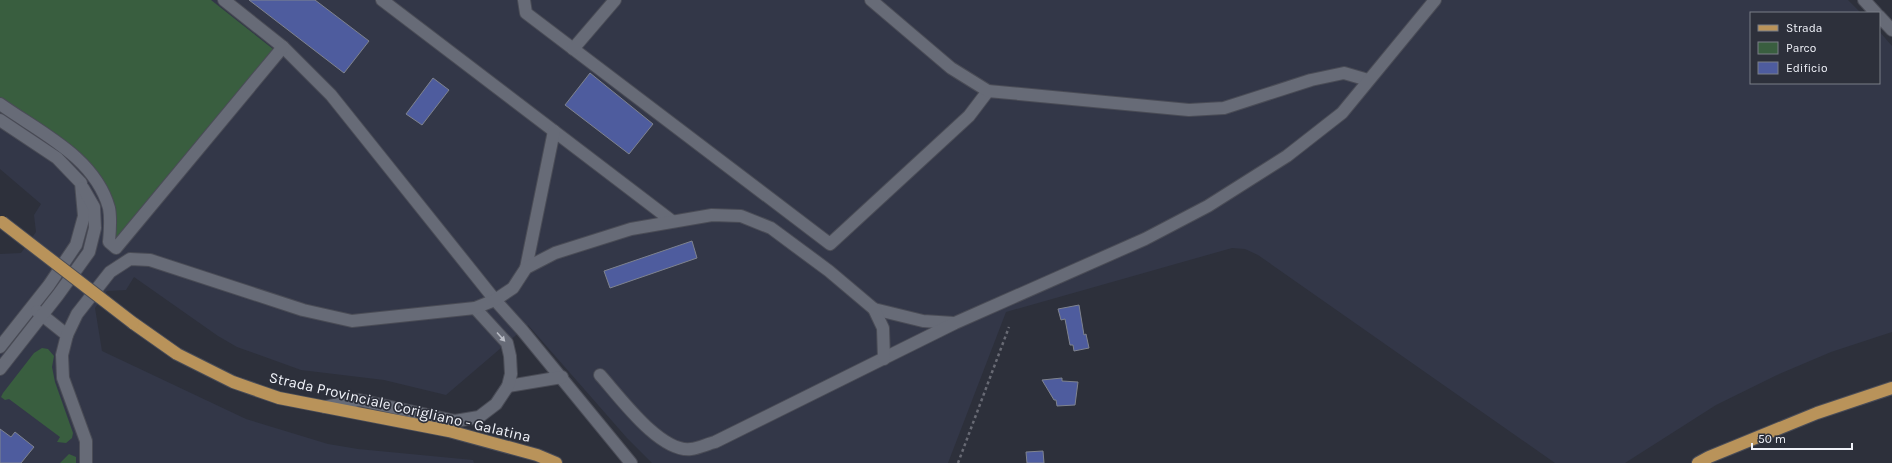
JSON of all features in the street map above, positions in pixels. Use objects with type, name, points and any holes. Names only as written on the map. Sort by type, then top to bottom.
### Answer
[{"type":"main road","name":"Strada Provinciale Corigliano - Galatina","points":[[1,221],[133,323],[177,354],[233,382],[279,398],[449,432],[537,455],[556,463]]},
{"type":"main road","points":[[1698,463],[1817,413],[1892,388]]},
{"type":"street","points":[[224,0],[283,47],[331,95],[495,300],[562,377],[631,463]]},
{"type":"street","points":[[382,0],[672,221]]},
{"type":"street","points":[[524,0],[526,13],[830,244],[969,116],[988,91]]},
{"type":"street","points":[[573,49],[615,0]]},
{"type":"street","points":[[871,0],[951,68],[988,91],[1189,110],[1224,108],[1311,80],[1344,73],[1368,80]]},
{"type":"street","points":[[600,375],[642,422],[665,443],[690,449],[715,442],[955,323],[1145,239],[1208,206],[1287,156],[1342,113],[1435,0]]},
{"type":"street","points":[[1864,0],[1875,12]]},
{"type":"street","points":[[1880,17],[1892,30]]},
{"type":"street","points":[[0,104],[68,151],[88,169],[101,189],[109,209],[109,242],[116,248],[283,47]]},
{"type":"street","points":[[0,120],[57,158],[81,183],[94,207],[94,228],[89,252],[0,368]]},
{"type":"street","points":[[86,463],[86,441],[63,378],[62,355],[67,335],[77,314],[110,272],[130,259],[150,260],[303,310],[352,321],[475,308],[495,300],[513,288],[526,268],[554,132]]},
{"type":"street","points":[[0,347],[32,307],[76,245],[84,216],[81,183]]},
{"type":"street","points":[[526,268],[555,253],[631,229],[712,215],[741,216],[770,228],[829,270],[874,309],[883,328],[884,359]]},
{"type":"street","points":[[32,307],[67,335]]},
{"type":"street","points":[[325,407],[359,400],[455,421],[479,417],[496,404],[508,386],[511,374],[510,356],[507,343],[475,308]]},
{"type":"street","points":[[874,309],[923,321],[955,323]]},
{"type":"street","points":[[508,386],[562,377]]},
{"type":"path","points":[[958,463],[1009,327]]},
{"type":"shaded area","points":[[0,0],[1848,0],[1860,12],[1750,12],[1750,84],[1880,84],[1880,32],[1892,46],[1892,332],[1831,352],[1777,375],[1716,405],[1625,463],[1555,463],[1258,255],[1245,249],[1232,248],[1006,312],[948,463],[652,463],[627,438],[528,325],[446,395],[384,380],[301,370],[237,347],[218,336],[134,277],[126,290],[107,291],[95,308],[102,351],[246,419],[328,444],[358,449],[473,460],[474,463],[0,463],[0,254],[21,253],[36,232],[34,215],[41,204],[0,169]]},
{"type":"green space","points":[[0,0],[211,0],[273,49],[272,53],[116,239],[110,193],[101,177],[89,164],[0,99]]},
{"type":"green space","points":[[42,348],[48,349],[54,356],[52,367],[55,382],[73,433],[72,438],[66,443],[57,442],[60,437],[9,399],[5,400],[1,397],[34,353]]},
{"type":"green space","points":[[69,454],[76,457],[76,463],[60,463]]},
{"type":"building","points":[[249,0],[315,0],[369,41],[344,73]]},
{"type":"building","points":[[590,73],[653,124],[629,154],[565,105]]},
{"type":"building","points":[[433,78],[449,90],[422,125],[406,114]]},
{"type":"building","points":[[692,241],[697,258],[610,288],[604,271]]},
{"type":"building","points":[[1079,305],[1084,335],[1086,334],[1089,348],[1074,351],[1073,345],[1070,345],[1065,319],[1061,320],[1058,309]]},
{"type":"building","points":[[1062,378],[1062,381],[1078,382],[1075,405],[1057,406],[1056,400],[1054,400],[1042,380]]},
{"type":"building","points":[[0,429],[11,437],[15,432],[34,447],[21,463],[0,463]]},
{"type":"building","points":[[1043,451],[1044,463],[1027,463],[1026,452]]}]
